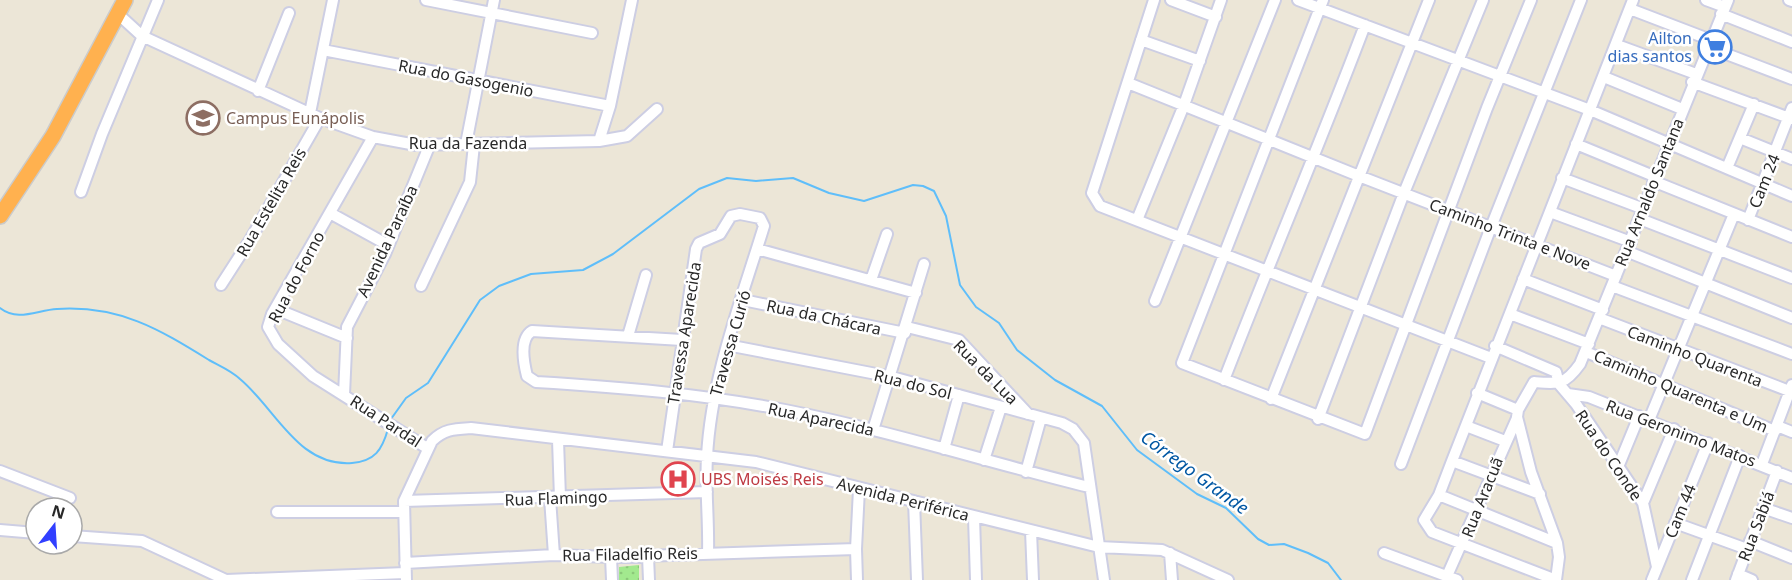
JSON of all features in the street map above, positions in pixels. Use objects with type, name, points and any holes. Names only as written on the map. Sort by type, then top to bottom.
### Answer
[{"type":"highway","points":[[0,216],[53,136],[125,0]]},
{"type":"street","points":[[81,192],[158,0]]},
{"type":"street","name":"Rua Estelita Reis","points":[[221,285],[250,240],[315,116],[323,50],[333,0]]},
{"type":"street","points":[[426,0],[592,33]]},
{"type":"street","points":[[421,286],[470,182],[470,145],[495,0]]},
{"type":"street","points":[[599,141],[610,106],[632,0]]},
{"type":"street","points":[[1154,0],[1092,193],[1100,206],[1491,358]]},
{"type":"street","points":[[1171,0],[1216,16]]},
{"type":"street","points":[[1137,220],[1184,105],[1221,0]]},
{"type":"street","points":[[1155,301],[1275,0]]},
{"type":"street","points":[[1298,0],[1321,4],[1365,25],[1590,110],[1792,196]]},
{"type":"street","points":[[1271,399],[1429,0]]},
{"type":"street","points":[[1318,419],[1404,193],[1483,0]]},
{"type":"street","points":[[1321,4],[1182,363],[1318,419],[1365,434],[1531,0]]},
{"type":"street","points":[[1401,464],[1491,227],[1581,0]]},
{"type":"street","points":[[1706,0],[1725,7],[1792,42]]},
{"type":"street","points":[[1477,393],[1517,414],[1520,436],[1557,543],[1559,557],[1556,580],[1432,532],[1424,520],[1439,495],[1477,393],[1631,5],[1709,43],[1792,79]]},
{"type":"street","name":"Rua Arnaldo Santana","points":[[1562,382],[1580,364],[1588,348],[1694,78],[1725,7]]},
{"type":"street","name":"Rua da Fazenda","points":[[118,14],[142,36],[258,91],[315,116],[373,137],[416,145],[599,141],[627,136],[657,109]]},
{"type":"street","points":[[258,91],[289,14]]},
{"type":"street","points":[[1224,380],[1266,270],[1315,158],[1365,25]]},
{"type":"street","points":[[1142,40],[1200,61]]},
{"type":"street","points":[[1617,45],[1754,104],[1791,115]]},
{"type":"street","name":"Rua do Gasogenio","points":[[323,50],[610,106]]},
{"type":"street","points":[[1604,77],[1683,109]]},
{"type":"street","name":"Caminho Trinta e Nove","points":[[1128,82],[1491,227],[1691,316],[1792,354]]},
{"type":"street","points":[[1727,168],[1754,104]]},
{"type":"street","name":"Cam 24","points":[[1748,220],[1791,115]]},
{"type":"street","name":"Rua do Forno","points":[[344,395],[313,376],[278,344],[268,327],[373,137]]},
{"type":"street","points":[[1740,138],[1792,159]]},
{"type":"street","name":"Avenida Paraíba","points":[[344,395],[347,327],[388,245],[430,144]]},
{"type":"street","points":[[1576,144],[1734,214],[1792,237]]},
{"type":"street","points":[[1562,178],[1792,278]]},
{"type":"street","points":[[1550,212],[1705,282],[1792,318]]},
{"type":"street","points":[[330,213],[388,245]]},
{"type":"street","name":"Travessa Aparecida","points":[[667,451],[682,340],[699,243],[720,234],[727,219],[740,214],[760,218],[764,226],[758,246]]},
{"type":"street","points":[[1650,420],[1734,214]]},
{"type":"street","points":[[872,280],[887,234]]},
{"type":"street","points":[[758,246],[916,292]]},
{"type":"street","name":"Travessa Curió","points":[[708,553],[706,457],[714,399],[727,345],[743,300],[758,246]]},
{"type":"street","points":[[873,430],[892,377],[924,264]]},
{"type":"street","points":[[646,275],[628,336],[682,340]]},
{"type":"street","name":"Caminho Quarenta","points":[[1523,279],[1678,351],[1791,390]]},
{"type":"street","name":"Rua da Chácara","points":[[743,300],[906,330]]},
{"type":"street","points":[[276,309],[347,338]]},
{"type":"street","name":"Caminho Quarenta e Um","points":[[1510,314],[1664,384],[1776,428],[1792,432]]},
{"type":"street","name":"Rua da Lua","points":[[906,330],[958,340],[1028,414]]},
{"type":"street","name":"Rua Aparecida","points":[[628,336],[532,331],[525,340],[524,365],[527,376],[536,382],[674,393],[784,410],[873,430],[1089,487]]},
{"type":"street","name":"Rua do Sol","points":[[727,345],[892,377],[1028,414],[1073,429],[1083,440],[1089,487]]},
{"type":"street","name":"Rua do Conde","points":[[1496,346],[1552,369],[1558,376],[1642,503],[1657,567]]},
{"type":"street","name":"Rua Aracuã","points":[[1452,578],[1490,475],[1534,382],[1562,382]]},
{"type":"street","points":[[1762,464],[1791,390]]},
{"type":"street","name":"Rua Geronimo Matos","points":[[1568,394],[1589,397],[1762,464],[1792,478]]},
{"type":"street","name":"Rua Pardal","points":[[344,395],[427,448]]},
{"type":"street","points":[[944,449],[959,395]]},
{"type":"street","points":[[984,460],[1001,407]]},
{"type":"street","points":[[1618,467],[1638,416]]},
{"type":"street","points":[[1026,472],[1041,418]]},
{"type":"street","points":[[1466,426],[1505,441]]},
{"type":"street","name":"Avenida Periférica","points":[[427,448],[439,434],[451,429],[501,431],[558,440],[756,462],[1099,547],[1146,548],[1170,552],[1228,580]]},
{"type":"street","points":[[1642,503],[1674,429]]},
{"type":"street","points":[[554,555],[558,440]]},
{"type":"street","name":"Cam 44","points":[[1652,580],[1708,443]]},
{"type":"street","points":[[406,572],[404,507],[427,448]]},
{"type":"street","points":[[1692,580],[1740,456]]},
{"type":"street","points":[[1452,461],[1540,494]]},
{"type":"street","points":[[0,471],[65,496]]},
{"type":"street","name":"Rua Sabiá","points":[[1737,577],[1777,471]]},
{"type":"street","points":[[1089,487],[1104,580]]},
{"type":"street","points":[[857,580],[859,489]]},
{"type":"street","name":"Rua Flamingo","points":[[277,512],[707,492]]},
{"type":"street","points":[[1439,495],[1557,543]]},
{"type":"street","points":[[914,501],[917,580]]},
{"type":"street","points":[[1763,508],[1792,518]]},
{"type":"street","points":[[974,517],[976,580]]},
{"type":"street","points":[[1675,523],[1710,536],[1792,558]]},
{"type":"street","points":[[0,530],[24,532]]},
{"type":"street","points":[[1031,531],[1033,580]]},
{"type":"street","points":[[84,537],[142,541],[226,580]]},
{"type":"street","name":"Rua Filadelfio Reis","points":[[226,580],[406,572],[554,555],[611,557],[856,549]]},
{"type":"street","points":[[1170,552],[1172,580]]},
{"type":"street","points":[[1384,553],[1452,578]]},
{"type":"street","points":[[648,556],[649,580]]},
{"type":"street","points":[[611,557],[612,580]]},
{"type":"street","points":[[1737,577],[1752,580]]},
{"type":"green space","points":[[639,565],[639,580],[619,580],[619,567]]},
{"type":"waterway","name":"Córrego Grande","points":[[391,419],[406,398],[428,383],[480,300],[499,286],[531,274],[583,270],[613,254],[699,189],[727,178],[756,181],[793,178],[829,193],[864,201],[913,185],[923,186],[934,191],[946,216],[960,285],[976,307],[999,323],[1017,350],[1055,380],[1102,406],[1137,450],[1197,494],[1226,508],[1258,539],[1269,545],[1284,544],[1308,553],[1328,563],[1341,580]]},
{"type":"waterway","name":"Córrego Grande","points":[[0,308],[21,315],[57,309],[79,309],[100,311],[138,321],[173,338],[233,374],[253,391],[302,446],[317,456],[333,462],[360,462],[372,457],[383,443],[388,429]]},
{"type":"place","name":"Ailton dias santos","points":[[1715,47]]},
{"type":"place","name":"Campus Eunápolis","points":[[203,118]]},
{"type":"place","name":"UBS Moisés Reis","points":[[678,479]]}]
